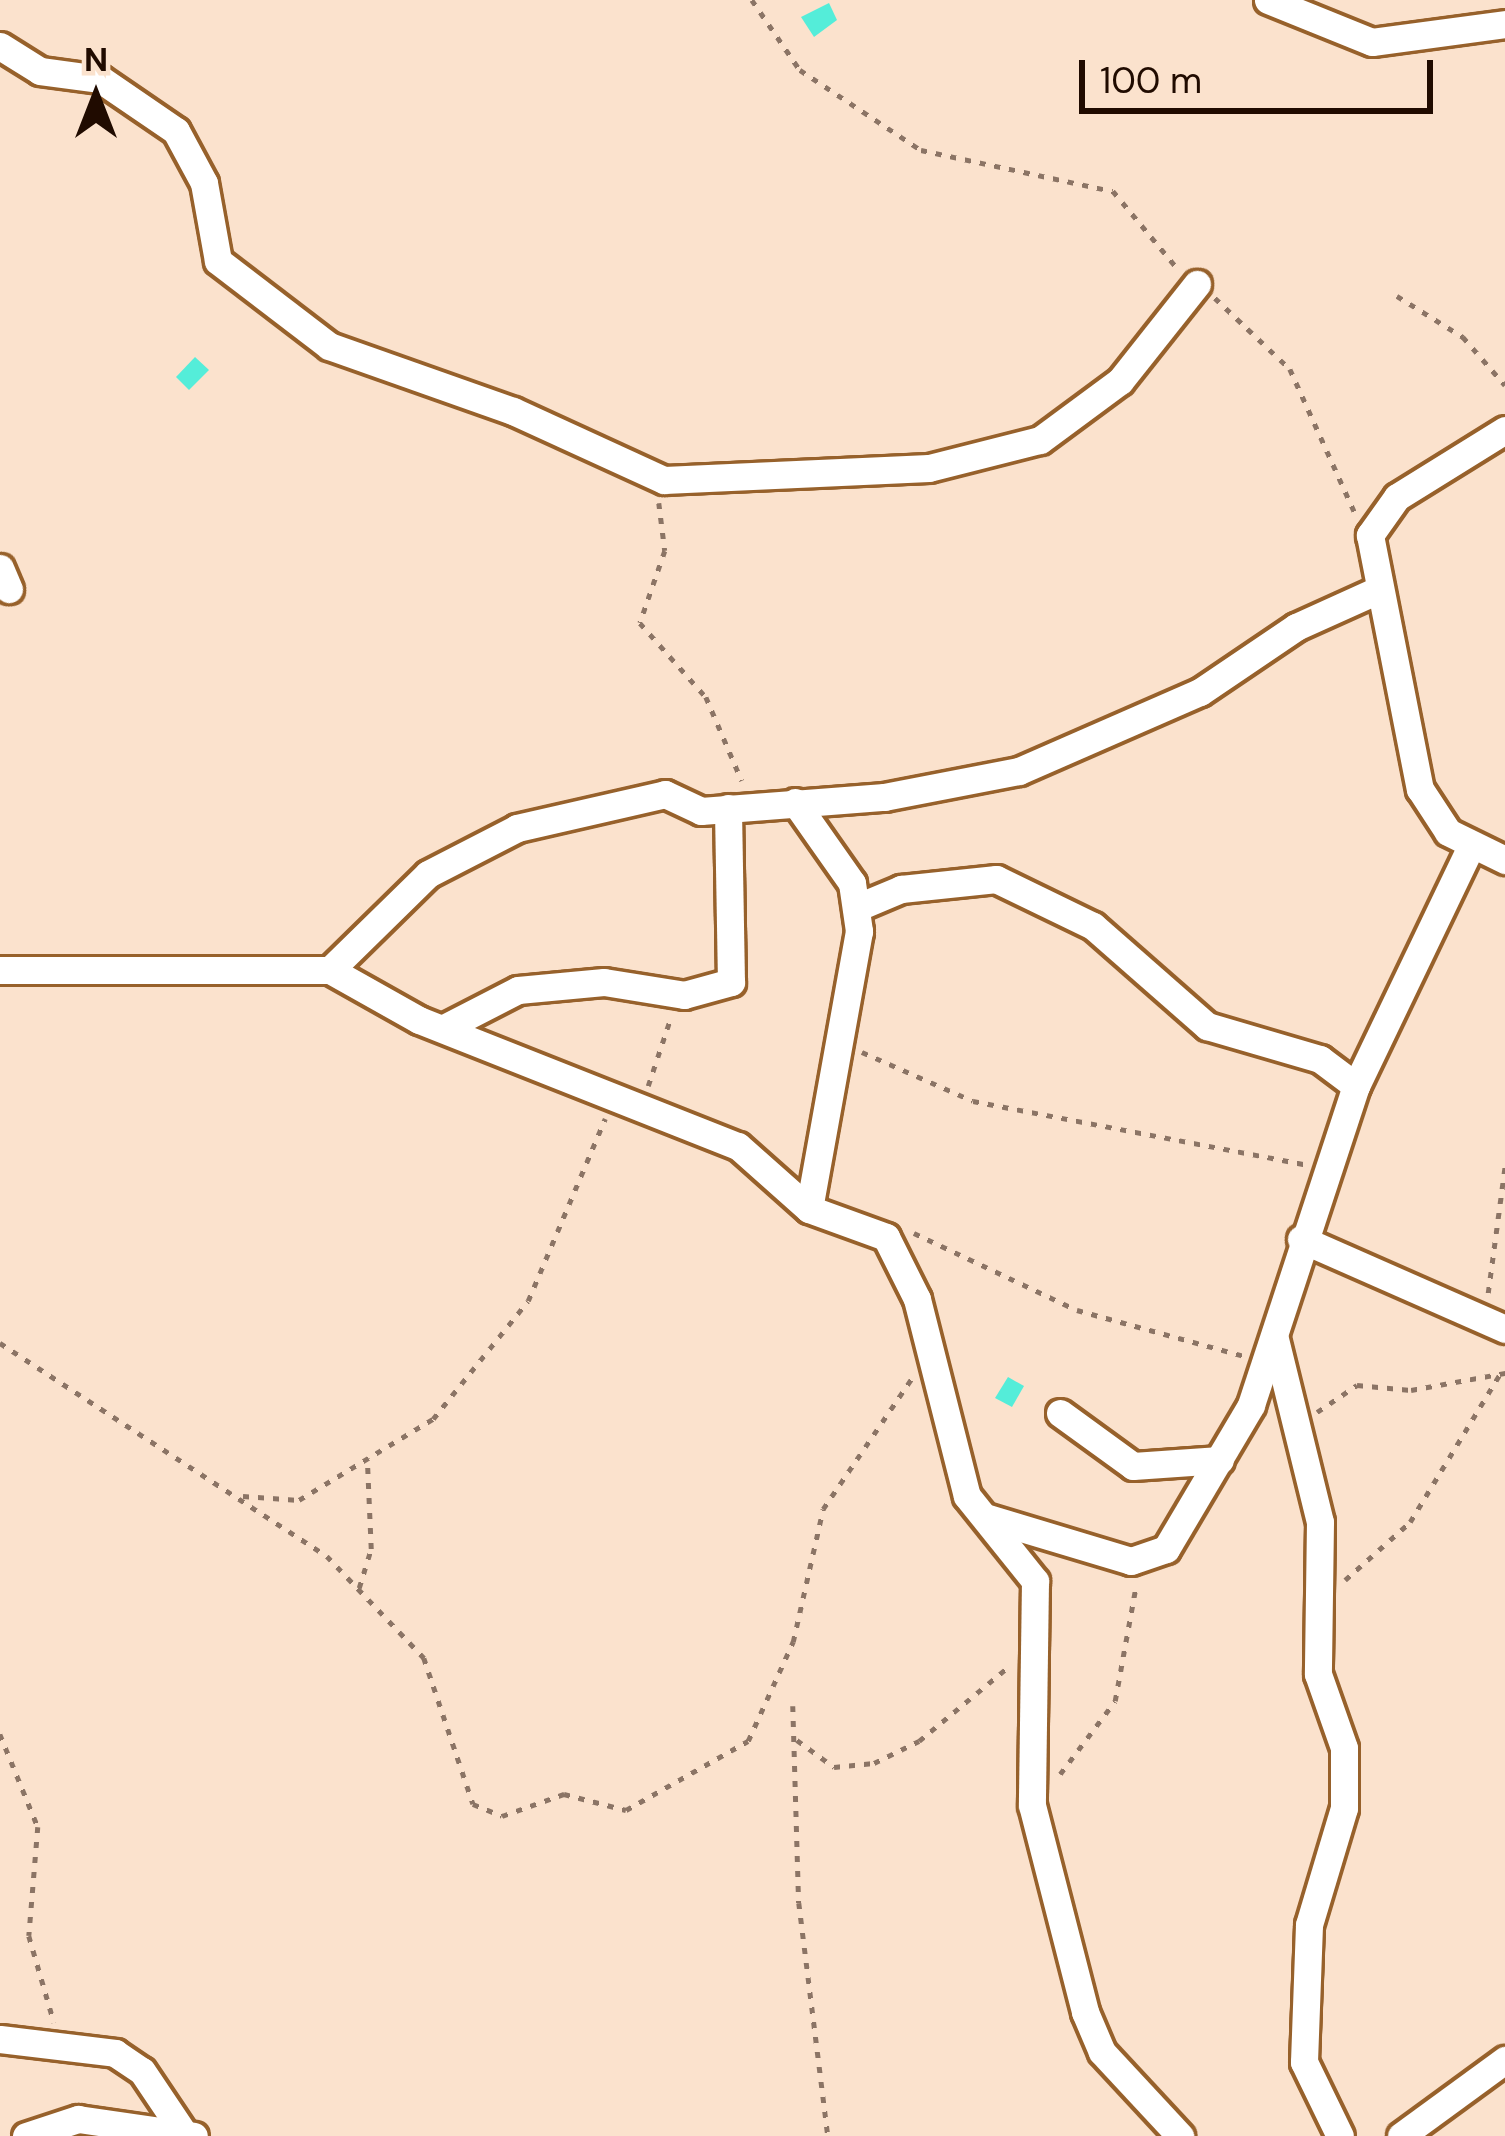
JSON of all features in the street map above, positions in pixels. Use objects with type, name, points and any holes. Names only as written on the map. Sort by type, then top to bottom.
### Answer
[{"type":"street","points":[[1268,0],[1372,42],[1493,26],[1505,2]]},
{"type":"street","points":[[5,57],[100,79],[176,130],[204,183],[218,261],[329,346],[513,411],[664,481],[929,468],[1040,440],[1120,381],[1197,284]]},
{"type":"street","points":[[1505,430],[1397,496],[1370,535],[1379,590],[1401,649],[1420,789],[1469,848],[1505,860]]},
{"type":"street","points":[[330,970],[428,874],[517,828],[665,794],[701,811],[1019,771],[1199,692],[1296,627],[1379,590]]},
{"type":"street","points":[[794,802],[858,907],[809,1209]]},
{"type":"street","points":[[444,1028],[518,990],[604,982],[679,994],[731,982],[736,967],[728,808]]},
{"type":"street","points":[[983,1516],[1131,1561],[1166,1549],[1220,1460],[1271,1348],[1301,1239],[1356,1086],[1469,848]]},
{"type":"street","points":[[858,907],[901,889],[996,879],[1093,926],[1207,1027],[1320,1059],[1356,1086]]},
{"type":"street","points":[[0,970],[330,970],[444,1028],[619,1090],[738,1147],[809,1209],[880,1233],[909,1276],[931,1348],[957,1471],[983,1516],[1034,1581],[1032,1805],[1102,2052],[1180,2136]]},
{"type":"street","points":[[1301,1239],[1494,1323]]},
{"type":"street","points":[[1271,1348],[1320,1522],[1318,1674],[1346,1776],[1309,1925],[1304,2062],[1340,2136]]},
{"type":"street","points":[[1060,1413],[1133,1466],[1220,1460]]},
{"type":"street","points":[[0,2039],[59,2040],[142,2071],[185,2135]]},
{"type":"street","points":[[1401,2136],[1505,2060]]},
{"type":"street","points":[[26,2136],[78,2119],[194,2136]]},
{"type":"path","points":[[752,0],[800,70],[921,150],[1113,190],[1197,284],[1289,369],[1370,535]]},
{"type":"path","points":[[1397,296],[1463,337],[1505,385]]},
{"type":"path","points":[[664,481],[664,551],[640,623],[706,698],[727,757],[760,804]]},
{"type":"path","points":[[654,1108],[647,1087],[679,994]]},
{"type":"path","points":[[837,1036],[973,1101],[1324,1170]]},
{"type":"path","points":[[238,1494],[299,1500],[433,1419],[511,1327],[619,1090]]},
{"type":"path","points":[[1494,1323],[1505,1166]]},
{"type":"path","points":[[880,1233],[914,1234],[1108,1321],[1271,1348]]},
{"type":"path","points":[[0,1343],[238,1494],[358,1591],[424,1658],[485,1814],[564,1794],[619,1812],[674,1792],[704,1760],[748,1741],[797,1630],[823,1509],[931,1348]]},
{"type":"path","points":[[1294,1418],[1357,1385],[1412,1390],[1503,1374]]},
{"type":"path","points":[[1321,1593],[1409,1522],[1503,1374]]},
{"type":"path","points":[[358,1591],[370,1549],[368,1458]]},
{"type":"path","points":[[1032,1805],[1115,1701],[1135,1628],[1131,1561]]},
{"type":"path","points":[[797,1740],[834,1767],[874,1763],[919,1741],[1036,1646]]},
{"type":"path","points":[[793,1706],[799,1903],[828,2136]]},
{"type":"path","points":[[0,1734],[38,1827],[29,1936],[59,2040]]},
{"type":"building","points":[[829,3],[837,20],[814,37],[801,17]]},
{"type":"building","points":[[195,357],[209,370],[189,390],[176,377]]},
{"type":"building","points":[[1008,1377],[1024,1386],[1012,1407],[995,1398]]}]
